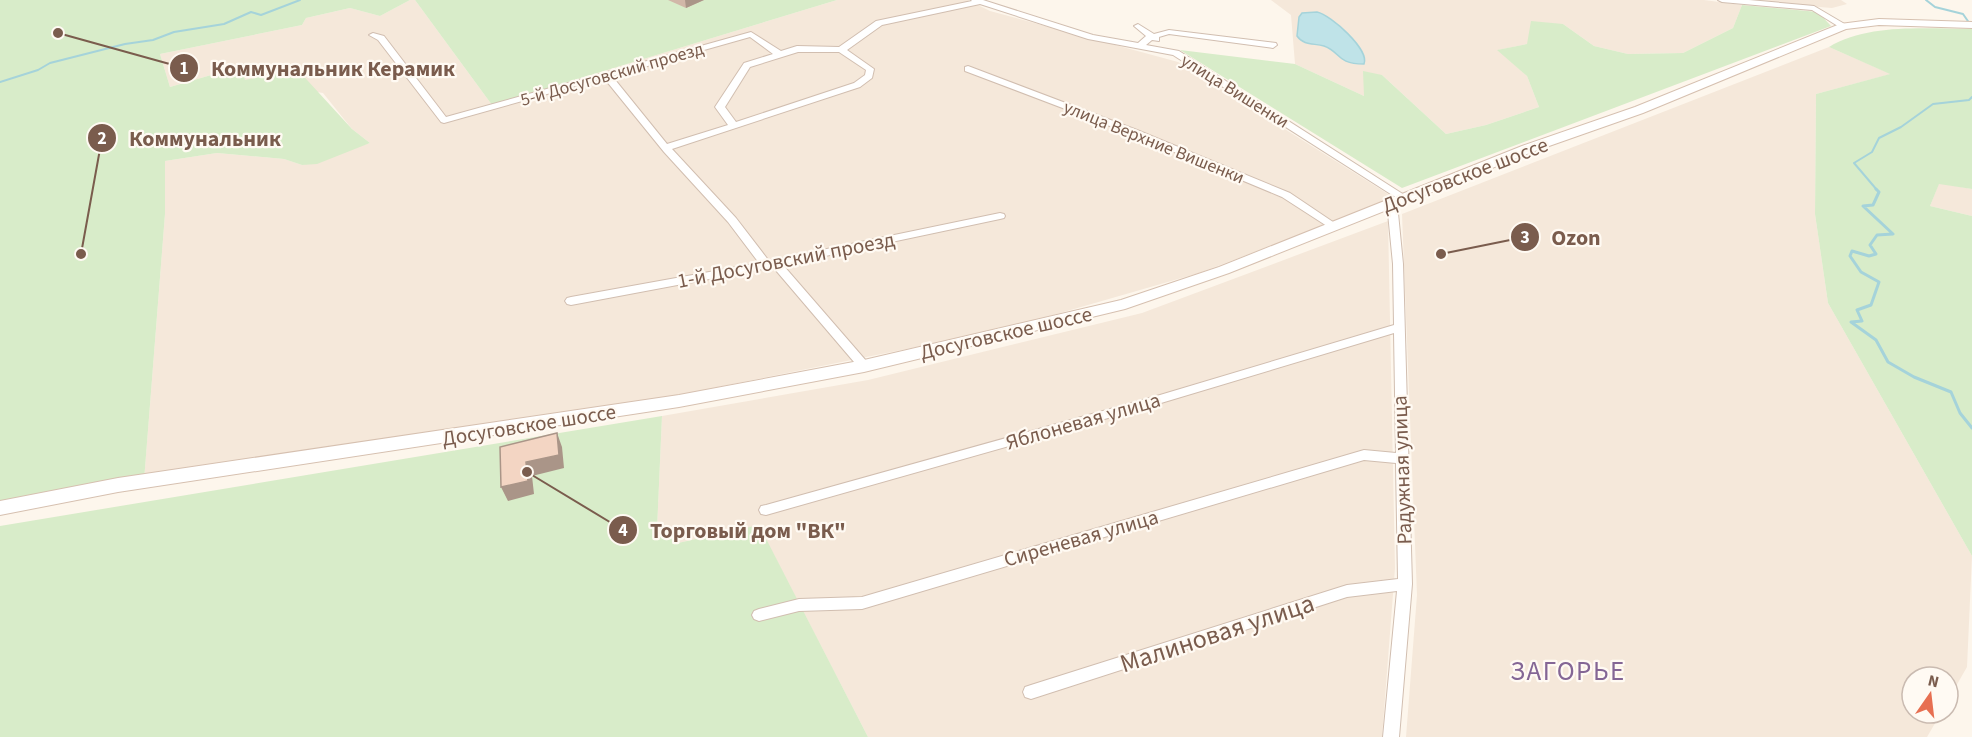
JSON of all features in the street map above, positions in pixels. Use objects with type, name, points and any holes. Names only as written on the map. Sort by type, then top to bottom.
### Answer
[{"type":"main road","name":"Досуговское шоссе","points":[[0,508],[118,485],[680,402],[864,366],[1125,304],[1224,270],[1527,149],[1639,110],[1740,66],[1844,26],[1879,22],[1969,25]]},
{"type":"street","points":[[992,0],[1000,10]]},
{"type":"street","points":[[1722,0],[1814,8],[1844,26]]},
{"type":"street","points":[[841,50],[879,23],[977,1]]},
{"type":"street","name":"улица Вишенки","points":[[977,1],[1091,37],[1177,54],[1398,201]]},
{"type":"street","points":[[1138,26],[1177,54]]},
{"type":"street","points":[[1138,47],[1152,37],[1168,32],[1273,45]]},
{"type":"street","name":"5-й Досуговский проезд","points":[[374,35],[381,38],[439,118],[444,120],[459,118],[751,34],[780,55]]},
{"type":"street","points":[[666,148],[857,85],[869,76],[870,69],[841,50],[797,49],[747,65],[720,107],[733,125]]},
{"type":"street","name":"улица Верхние Вишенки","points":[[968,69],[1134,132],[1286,195],[1334,226]]},
{"type":"street","points":[[606,74],[666,148],[864,366]]},
{"type":"street","name":"Радужная улица","points":[[1391,737],[1405,584],[1398,201]]},
{"type":"street","name":"1-й Досуговский проезд","points":[[571,301],[771,264],[1000,216]]},
{"type":"street","name":"Яблоневая улица","points":[[766,510],[1161,399],[1399,327]]},
{"type":"street","name":"Сиреневая улица","points":[[759,615],[799,605],[862,603],[1364,455],[1402,459]]},
{"type":"street","name":"Малиновая улица","points":[[1031,692],[1347,591],[1405,584]]},
{"type":"shaded area","points":[[410,0],[415,0],[492,105],[837,0],[968,0],[990,11],[1178,62],[1396,199],[1199,273],[1001,330],[663,398],[144,481],[165,214],[165,161],[217,153],[284,159],[302,165],[370,143],[352,129],[323,93],[245,80],[242,66],[170,87],[160,54],[302,25],[306,18],[350,8],[380,16]]},
{"type":"shaded area","points":[[1271,0],[1704,0],[1742,5],[1733,28],[1683,53],[1628,54],[1594,46],[1563,24],[1527,44],[1498,50],[1527,76],[1539,107],[1486,125],[1446,134],[1382,75],[1364,96],[1295,64],[1291,15]]},
{"type":"shaded area","points":[[1737,0],[1841,0],[1847,4],[1832,8]]},
{"type":"shaded area","points":[[1829,47],[1891,74],[1816,94],[1815,214],[1828,303],[1972,556],[1967,667],[1960,679],[1960,665],[1900,665],[1900,725],[1934,725],[1927,737],[1406,737],[1417,595],[1402,214]]},
{"type":"shaded area","points":[[1939,183],[1972,189],[1972,216],[1930,206]]},
{"type":"shaded area","points":[[1388,221],[1395,568],[1382,737],[868,737],[759,526],[678,543],[657,530],[662,416],[868,380],[1142,313]]},
{"type":"green space","points":[[0,0],[410,0],[380,16],[350,8],[306,18],[302,25],[160,54],[170,87],[242,66],[245,80],[297,69],[352,129],[370,143],[317,164],[302,165],[284,159],[217,153],[165,161],[165,214],[144,481],[0,506]]},
{"type":"green space","points":[[415,0],[837,0],[492,105]]},
{"type":"green space","points":[[1742,5],[1818,12],[1831,26],[1402,188],[1180,50],[1295,64],[1364,96],[1363,71],[1382,75],[1446,134],[1486,125],[1539,107],[1527,76],[1497,50],[1527,44],[1531,21],[1563,24],[1594,46],[1628,54],[1683,53],[1733,28]]},
{"type":"green space","points":[[1918,28],[1972,29],[1972,189],[1939,184],[1930,206],[1972,216],[1972,556],[1828,303],[1815,214],[1816,94],[1890,74],[1829,47],[1845,39],[1880,31]]},
{"type":"green space","points":[[662,416],[657,530],[678,543],[759,525],[868,737],[0,737],[0,526]]},
{"type":"water","points":[[1317,12],[1331,19],[1348,34],[1361,50],[1364,64],[1348,62],[1329,48],[1306,43],[1297,36],[1299,17],[1302,13]]},
{"type":"building","points":[[557,433],[559,455],[526,462],[528,481],[501,487],[500,447]]},
{"type":"waterway","points":[[0,82],[38,70],[50,63],[125,44],[153,40],[174,32],[224,24],[251,12],[261,15],[300,0]]},
{"type":"waterway","points":[[1926,0],[1935,7],[1963,14],[1972,27]]},
{"type":"waterway","points":[[1877,190],[1854,163],[1872,152],[1879,138],[1901,127],[1933,104],[1969,100],[1972,97]]},
{"type":"waterway","points":[[1877,190],[1879,192],[1873,205],[1863,206],[1893,234],[1877,235],[1870,245],[1876,254],[1869,256],[1852,251],[1850,256],[1861,272],[1879,282],[1871,305],[1857,310],[1862,321],[1851,322],[1876,340],[1888,362],[1914,377],[1951,392],[1960,413],[1972,428]]},
{"type":"place","name":"Коммунальник Керамик","points":[[58,33]]},
{"type":"place","name":"Коммунальник","points":[[81,254]]},
{"type":"place","name":"Ozon","points":[[1441,254]]},
{"type":"place","name":"Торговый дом \"ВК\"","points":[[527,472]]},
{"type":"district","name":"ЗАГОРЬЕ","points":[[1568,671]]}]
